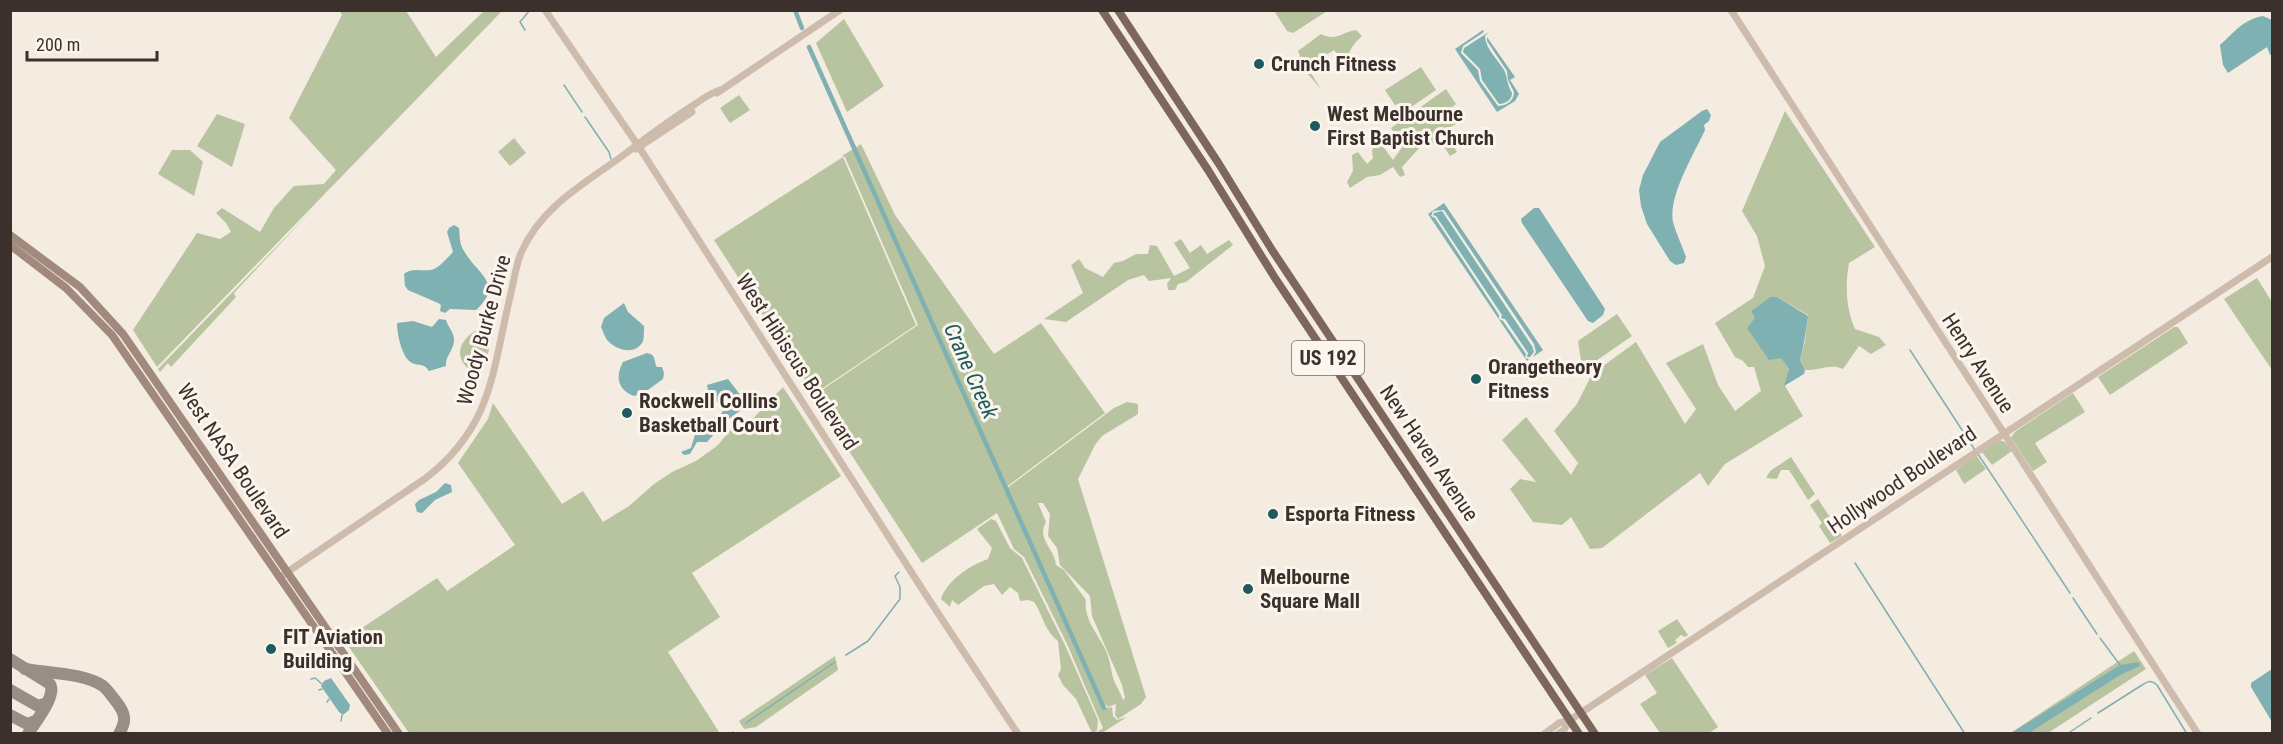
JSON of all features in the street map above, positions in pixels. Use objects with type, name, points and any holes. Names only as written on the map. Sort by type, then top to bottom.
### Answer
[{"type":"main road","name":"New Haven Avenue","points":[[1118,10],[1272,250],[1595,734]]},
{"type":"main road","name":"New Haven Avenue","points":[[1104,13],[1250,238],[1579,734]]},
{"type":"main road","points":[[1104,13],[1116,16],[1126,23]]},
{"type":"main road","points":[[1129,50],[1140,58],[1150,60]]},
{"type":"main road","points":[[1140,67],[1148,67],[1159,73]]},
{"type":"main road","points":[[1231,207],[1241,214],[1252,217]]},
{"type":"main road","name":"West NASA Boulevard","points":[[10,235],[66,276],[105,312],[135,350],[399,734]]},
{"type":"main road","points":[[1250,238],[1262,241],[1272,250]]},
{"type":"main road","name":"West NASA Boulevard","points":[[10,246],[66,288],[100,321],[128,356],[388,734]]},
{"type":"main road","points":[[191,447],[198,442]]},
{"type":"main road","points":[[1469,569],[1490,576]]},
{"type":"main road","points":[[1476,579],[1487,581],[1499,589]]},
{"type":"main road","points":[[1518,641],[1528,648],[1538,648]]},
{"type":"street","name":"West Hibiscus Boulevard","points":[[545,10],[638,145],[921,587],[1018,734]]},
{"type":"street","name":"Woody Burke Drive","points":[[280,577],[426,478],[445,463],[469,435],[493,377],[502,329],[521,254],[541,220],[572,193],[578,191],[638,145],[840,10]]},
{"type":"street","name":"Henry Avenue","points":[[1731,10],[2198,734]]},
{"type":"street","name":"Hollywood Boulevard","points":[[1570,720],[2003,432],[2272,257]]},
{"type":"street","points":[[1544,734],[1559,723],[1570,720]]},
{"type":"street","points":[[1558,734],[1564,730],[1570,720]]},
{"type":"green space","points":[[340,11],[406,11],[436,57],[484,11],[502,11],[157,367],[133,330],[197,233],[220,239],[231,232],[216,213],[222,208],[260,232],[274,208],[294,186],[324,184],[336,170],[289,118],[342,15]]},
{"type":"green space","points":[[1327,11],[1293,33],[1287,31],[1275,12]]},
{"type":"green space","points":[[844,19],[884,86],[847,112],[816,43]]},
{"type":"green space","points":[[1356,30],[1362,36],[1350,50],[1347,68],[1334,50],[1307,67],[1321,89],[1307,73],[1298,51],[1321,34],[1335,37]]},
{"type":"green space","points":[[1421,67],[1436,90],[1404,112],[1399,104],[1395,105],[1385,90]]},
{"type":"green space","points":[[1446,89],[1456,104],[1447,111],[1456,124],[1444,131],[1457,152],[1450,156],[1441,142],[1422,145],[1402,167],[1405,175],[1400,177],[1393,167],[1380,175],[1367,177],[1350,188],[1347,182],[1353,171],[1352,155],[1358,152],[1367,164],[1373,158],[1372,150],[1376,145],[1381,144],[1393,160],[1403,146],[1391,128]]},
{"type":"green space","points":[[739,95],[750,110],[730,123],[720,108]]},
{"type":"green space","points":[[1785,111],[1875,247],[1849,263],[1847,297],[1855,329],[1879,337],[1886,345],[1871,354],[1859,346],[1843,369],[1829,367],[1805,370],[1800,360],[1808,315],[1777,297],[1770,297],[1751,311],[1789,369],[1785,386],[1803,416],[1725,464],[1708,486],[1700,473],[1602,548],[1590,549],[1571,517],[1562,525],[1533,522],[1510,489],[1520,479],[1536,482],[1502,440],[1526,417],[1571,475],[1578,463],[1554,431],[1577,404],[1592,374],[1636,342],[1685,424],[1696,409],[1666,363],[1703,344],[1718,385],[1735,411],[1761,391],[1754,367],[1748,367],[1735,357],[1715,323],[1753,298],[1765,266],[1757,236],[1742,211]]},
{"type":"green space","points":[[217,114],[245,124],[232,167],[197,146]]},
{"type":"green space","points":[[514,138],[526,153],[510,166],[498,152]]},
{"type":"green space","points":[[861,144],[895,215],[994,354],[1041,323],[1105,413],[1005,488],[1102,704],[1107,708],[1112,707],[1113,716],[1117,720],[1127,717],[1102,733],[1096,733],[1103,728],[1067,644],[1024,557],[1014,549],[997,513],[922,563],[813,396],[918,325],[845,157],[842,156]]},
{"type":"green space","points":[[172,150],[190,150],[203,162],[194,196],[158,174]]},
{"type":"green space","points":[[843,157],[916,325],[814,394],[714,240]]},
{"type":"green space","points":[[313,209],[234,293],[236,297],[171,367],[168,363],[160,372],[158,369]]},
{"type":"green space","points":[[1181,239],[1190,253],[1201,245],[1207,254],[1229,240],[1233,245],[1186,282],[1178,284],[1175,290],[1168,290],[1167,284],[1171,278],[1149,281],[1144,275],[1128,280],[1066,322],[1044,319],[1083,293],[1071,265],[1079,259],[1085,268],[1103,277],[1114,263],[1136,254],[1148,254],[1150,245],[1157,246],[1174,276],[1190,268],[1174,243]]},
{"type":"green space","points":[[2257,278],[2272,302],[2272,370],[2224,299]]},
{"type":"green space","points":[[1617,314],[1632,336],[1587,367],[1581,361],[1578,341]]},
{"type":"green space","points":[[2174,327],[2178,327],[2188,343],[2110,395],[2098,377]]},
{"type":"green space","points":[[475,331],[483,336],[481,341],[490,345],[485,366],[479,375],[466,366],[460,354],[463,342]]},
{"type":"green space","points":[[783,387],[841,476],[692,573],[720,617],[668,652],[719,732],[717,734],[409,733],[344,640],[437,578],[447,591],[515,545],[458,463],[488,419],[493,403],[562,504],[583,491],[603,522],[629,506],[672,472],[696,461],[717,446],[735,425],[745,427]]},
{"type":"green space","points":[[2073,393],[2085,412],[2035,443],[2047,462],[2033,471],[2011,437],[2016,431]]},
{"type":"green space","points":[[1127,402],[1138,404],[1138,414],[1102,436],[1078,479],[1146,697],[1141,704],[1118,719],[1115,715],[1116,704],[1108,707],[1104,703],[1007,488],[1114,408]],"holes":[[[1038,503],[1043,503],[1050,514],[1048,536],[1057,548],[1060,565],[1090,596],[1092,616],[1122,685],[1125,698],[1123,700],[1106,651],[1089,620],[1086,600],[1064,570],[1056,565],[1045,539],[1043,534],[1046,522]]]},
{"type":"green space","points":[[1999,440],[2005,442],[2012,451],[1992,465],[1982,452]]},
{"type":"green space","points":[[1976,455],[1986,469],[1964,484],[1956,470]]},
{"type":"green space","points":[[1791,457],[1815,494],[1808,500],[1789,470],[1781,470],[1777,479],[1766,478],[1770,471]]},
{"type":"green space","points":[[1818,499],[1842,536],[1830,543],[1819,526],[1822,523],[1810,505]]},
{"type":"green space","points":[[991,519],[996,521],[1010,548],[1022,558],[1065,645],[1098,720],[1097,731],[1092,733],[1076,699],[1063,685],[1058,675],[1061,669],[1058,641],[1053,637],[1034,602],[1020,601],[1018,593],[1010,587],[1002,595],[994,584],[984,586],[958,605],[952,600],[950,607],[941,599],[948,586],[960,574],[988,559],[992,548],[977,529]]},
{"type":"green space","points":[[1677,619],[1688,635],[1685,637],[1681,635],[1675,640],[1677,643],[1668,648],[1658,631]]},
{"type":"green space","points":[[2134,651],[2146,669],[2048,733],[2009,734]]},
{"type":"green space","points":[[835,656],[838,670],[756,727],[744,729],[739,721]]},
{"type":"green space","points":[[1672,658],[1718,727],[1709,733],[1660,733],[1640,704],[1657,693],[1645,675]]},
{"type":"water","points":[[2263,16],[2272,20],[2272,54],[2270,55],[2267,47],[2228,73],[2223,65],[2220,45],[2244,24]]},
{"type":"water","points":[[1483,30],[1484,32],[1463,46],[1461,53],[1478,70],[1480,81],[1498,106],[1509,102],[1514,92],[1508,80],[1507,71],[1487,41],[1487,37],[1515,77],[1510,80],[1519,94],[1515,101],[1497,112],[1455,49]]},
{"type":"water","points":[[1489,32],[1485,36],[1487,45],[1504,70],[1512,93],[1509,100],[1501,104],[1482,80],[1480,69],[1463,52],[1464,48]]},
{"type":"water","points":[[1707,109],[1711,115],[1709,121],[1704,125],[1705,130],[1683,175],[1674,200],[1673,222],[1686,257],[1684,263],[1676,265],[1670,261],[1647,224],[1639,190],[1643,175],[1660,142]]},
{"type":"water","points":[[1444,203],[1543,350],[1533,357],[1536,352],[1534,344],[1444,210],[1433,211],[1431,216],[1435,218],[1499,315],[1499,319],[1503,321],[1526,354],[1525,358],[1529,359],[1527,361],[1428,214]]},
{"type":"water","points":[[1534,208],[1539,208],[1605,309],[1603,315],[1593,323],[1588,321],[1522,223],[1521,219]]},
{"type":"water","points":[[1442,211],[1532,346],[1534,352],[1530,357],[1527,357],[1528,353],[1505,319],[1501,318],[1502,315],[1436,216],[1433,215]]},
{"type":"water","points":[[454,225],[459,228],[462,248],[486,279],[488,293],[476,310],[450,309],[445,313],[440,311],[441,305],[438,303],[408,290],[405,286],[404,274],[411,270],[434,269],[444,262],[453,252],[447,232]]},
{"type":"water","points":[[1770,297],[1777,297],[1808,316],[1800,360],[1805,370],[1804,374],[1784,386],[1789,369],[1781,358],[1769,360],[1747,328],[1755,318],[1751,311]]},
{"type":"water","points":[[624,303],[628,312],[644,326],[643,341],[636,349],[621,349],[612,344],[601,327],[604,318]]},
{"type":"water","points":[[439,319],[446,320],[454,342],[446,366],[429,371],[424,366],[412,363],[405,356],[399,339],[397,323],[413,321],[432,327]]},
{"type":"water","points":[[647,353],[654,356],[657,367],[662,367],[663,379],[645,392],[634,396],[621,387],[619,373],[623,362]]},
{"type":"water","points":[[728,379],[745,401],[744,408],[726,421],[707,442],[697,442],[690,454],[684,455],[681,452],[691,448],[696,431],[721,414],[725,408],[723,402],[718,403],[707,385]]},
{"type":"water","points":[[445,483],[451,485],[452,492],[435,500],[422,513],[417,512],[415,504],[436,492]]},
{"type":"water","points":[[2139,662],[2140,666],[2120,675],[2029,733],[2011,733],[2120,665]]},
{"type":"water","points":[[2272,669],[2272,722],[2251,687],[2251,683]]},
{"type":"water","points":[[331,678],[350,705],[349,710],[343,715],[321,686],[324,681]]},
{"type":"waterway","points":[[525,30],[520,22],[530,10]]},
{"type":"waterway","name":"Crane Creek","points":[[795,10],[802,28]]},
{"type":"waterway","name":"Crane Creek","points":[[809,47],[1104,708]]},
{"type":"waterway","points":[[564,85],[582,112]]},
{"type":"waterway","points":[[585,117],[609,152],[611,159]]},
{"type":"waterway","points":[[1910,350],[1975,450]]},
{"type":"waterway","points":[[1978,454],[2070,593]]},
{"type":"waterway","points":[[1855,563],[1965,734]]},
{"type":"waterway","points":[[846,655],[868,641],[900,599],[900,587],[895,576],[899,572]]},
{"type":"waterway","points":[[2073,598],[2097,634]]},
{"type":"waterway","points":[[2100,638],[2120,665]]},
{"type":"waterway","points":[[746,723],[835,662]]},
{"type":"waterway","points":[[311,679],[315,678],[322,684]]},
{"type":"waterway","points":[[2098,713],[2144,684],[2151,682],[2157,685],[2187,734]]},
{"type":"waterway","points":[[341,721],[342,715]]},
{"type":"waterway","points":[[2067,734],[2091,718]]},
{"type":"taxiway","points":[[10,659],[50,684],[48,702],[28,734]]},
{"type":"taxiway","points":[[25,669],[86,678],[103,686],[123,712],[124,722],[119,734]]},
{"type":"taxiway","points":[[10,690],[38,706],[47,703]]},
{"type":"taxiway","points":[[10,715],[27,724],[35,721]]},
{"type":"place","name":"Crunch Fitness","points":[[1259,64]]},
{"type":"place","name":"West Melbourne First Baptist Church","points":[[1315,126]]},
{"type":"place","name":"Orangetheory Fitness","points":[[1476,379]]},
{"type":"place","name":"Rockwell Collins Basketball Court","points":[[627,413]]},
{"type":"place","name":"Esporta Fitness","points":[[1273,514]]},
{"type":"place","name":"Melbourne Square Mall","points":[[1248,589]]},
{"type":"place","name":"FIT Aviation Building","points":[[271,649]]}]
